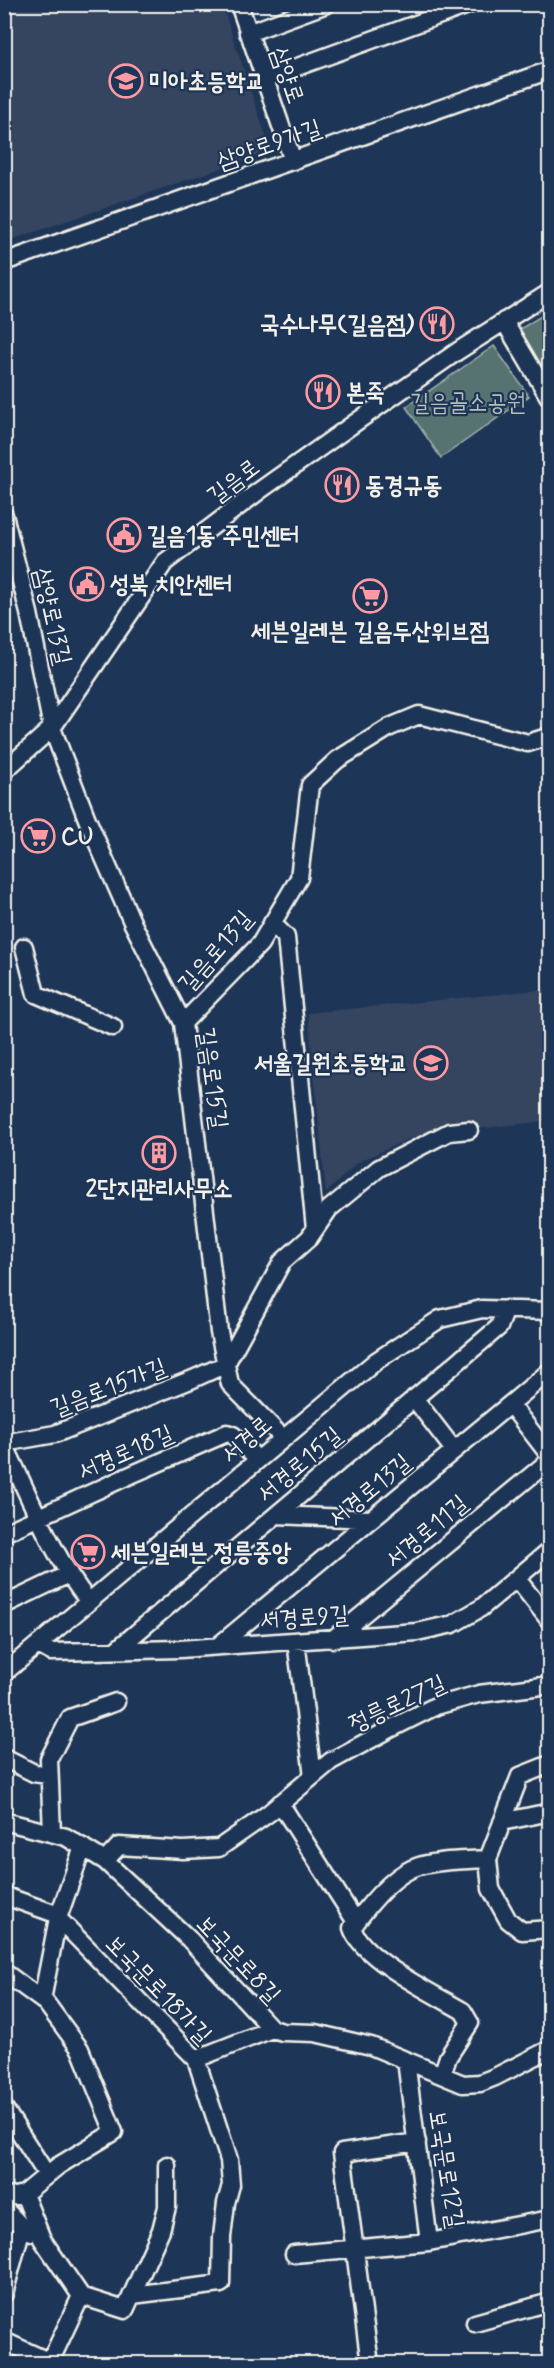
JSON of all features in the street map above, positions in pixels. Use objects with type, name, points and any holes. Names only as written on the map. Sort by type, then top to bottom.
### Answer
[{"type":"street","name":"삼양로","points":[[239,4],[292,161]]},
{"type":"street","points":[[249,33],[327,4]]},
{"type":"street","points":[[264,79],[471,4]]},
{"type":"street","name":"삼양로9가길","points":[[4,262],[549,70]]},
{"type":"street","name":"길음로","points":[[4,771],[52,728],[165,562],[277,478],[449,357],[549,292]]},
{"type":"street","points":[[504,321],[549,399]]},
{"type":"street","name":"삼양로13길","points":[[4,515],[29,613],[52,728]]},
{"type":"street","name":"길음로13길","points":[[183,1023],[260,944],[299,878],[310,785],[337,760],[390,727],[419,715],[528,743],[549,736]]},
{"type":"street","name":"길음로15길","points":[[52,728],[87,819],[133,924],[183,1023],[219,1332],[230,1384],[283,1438]]},
{"type":"street","points":[[272,923],[286,937],[315,1229]]},
{"type":"street","points":[[24,947],[36,993],[113,1027]]},
{"type":"street","points":[[226,1364],[282,1262],[315,1229],[329,1209],[379,1168],[449,1132],[469,1130]]},
{"type":"street","name":"서경로","points":[[4,1673],[376,1361],[440,1320],[482,1309],[549,1311]]},
{"type":"street","name":"서경로15길","points":[[116,1650],[500,1327],[506,1309]]},
{"type":"street","name":"길음로15가길","points":[[4,1444],[55,1434],[226,1364]]},
{"type":"street","name":"서경로13길","points":[[219,1646],[549,1371]]},
{"type":"street","points":[[414,1398],[454,1450]]},
{"type":"street","points":[[510,1404],[549,1458]]},
{"type":"street","name":"서경로18길","points":[[4,1533],[228,1433],[233,1435],[258,1460]]},
{"type":"street","points":[[4,1444],[69,1574],[88,1602]]},
{"type":"street","name":"서경로11길","points":[[333,1639],[549,1458]]},
{"type":"street","points":[[276,1515],[371,1519]]},
{"type":"street","name":"서경로9길","points":[[38,1645],[51,1652],[116,1650],[219,1646],[417,1632],[453,1624],[481,1608],[549,1550]]},
{"type":"street","points":[[4,1605],[69,1574]]},
{"type":"street","points":[[517,1579],[547,1612]]},
{"type":"street","points":[[296,1641],[313,1776]]},
{"type":"street","name":"정릉로27길","points":[[105,1862],[119,1846],[183,1850],[219,1848],[280,1803],[331,1761],[436,1707],[479,1694],[549,1684]]},
{"type":"street","points":[[52,1833],[49,1760],[70,1718],[116,1702]]},
{"type":"street","points":[[4,1758],[34,1773],[48,1775]]},
{"type":"street","points":[[549,1764],[520,1776],[488,1859],[491,1889],[508,1920],[522,1931],[549,1929]]},
{"type":"street","points":[[280,1803],[356,1922]]},
{"type":"street","points":[[502,1822],[549,1812]]},
{"type":"street","name":"보국문로8길","points":[[4,1821],[66,1837],[105,1862],[189,1939],[272,2029],[337,2037],[371,2046],[463,2084],[480,2083],[549,2049]]},
{"type":"street","points":[[42,2000],[58,1918],[83,1847]]},
{"type":"street","points":[[442,2075],[448,2057],[470,2023],[463,2011],[382,1962],[355,1938],[352,1928],[370,1903],[402,1875],[418,1866],[488,1859]]},
{"type":"street","name":"보국문로18가길","points":[[4,1894],[53,1913],[196,2059],[229,2160],[231,2185],[226,2203],[222,2237],[220,2284],[132,2295]]},
{"type":"street","points":[[4,1972],[42,2000],[80,2049],[114,2132],[58,2166],[24,2194],[4,2198]]},
{"type":"street","points":[[196,2059],[272,2029]]},
{"type":"street","name":"보국문로12길","points":[[406,2060],[429,2242],[549,2219]]},
{"type":"street","points":[[4,2108],[46,2175]]},
{"type":"street","points":[[370,2364],[342,2153],[417,2142]]},
{"type":"street","points":[[24,2194],[41,2236],[81,2296],[125,2310],[161,2230],[167,2207],[167,2165]]},
{"type":"street","points":[[4,2208],[22,2227],[41,2236]]},
{"type":"street","points":[[4,2294],[22,2227]]},
{"type":"street","points":[[294,2254],[429,2242]]},
{"type":"street","points":[[4,2341],[50,2363],[81,2296]]},
{"type":"street","points":[[475,2323],[549,2302]]},
{"type":"shaded area","name":"미아초등학교","points":[[24,4],[222,5],[271,151],[5,242],[5,11]]},
{"type":"shaded area","name":"서울길원초등학교","points":[[549,989],[549,1113],[546,1121],[415,1136],[358,1162],[326,1193],[308,1013]]},
{"type":"green space","points":[[549,311],[549,383],[520,329]]},
{"type":"green space","name":"길음골소공원","points":[[494,346],[529,396],[441,458],[406,407]]},
{"type":"place","name":"미아초등학교","points":[[126,81]]},
{"type":"place","name":"국수나무(길음점)","points":[[437,324]]},
{"type":"place","name":"본죽","points":[[323,392]]},
{"type":"place","name":"동경규동","points":[[342,485]]},
{"type":"place","name":"길음1동 주민센터","points":[[124,535]]},
{"type":"place","name":"성북 치안센터","points":[[87,584]]},
{"type":"place","name":"세븐일레븐 길음두산위브점","points":[[370,596]]},
{"type":"place","name":"CU","points":[[38,836]]},
{"type":"place","name":"서울길원초등학교","points":[[431,1063]]},
{"type":"place","name":"2단지관리사무소","points":[[159,1153]]},
{"type":"place","name":"세븐일레븐 정릉중앙","points":[[88,1552]]}]
